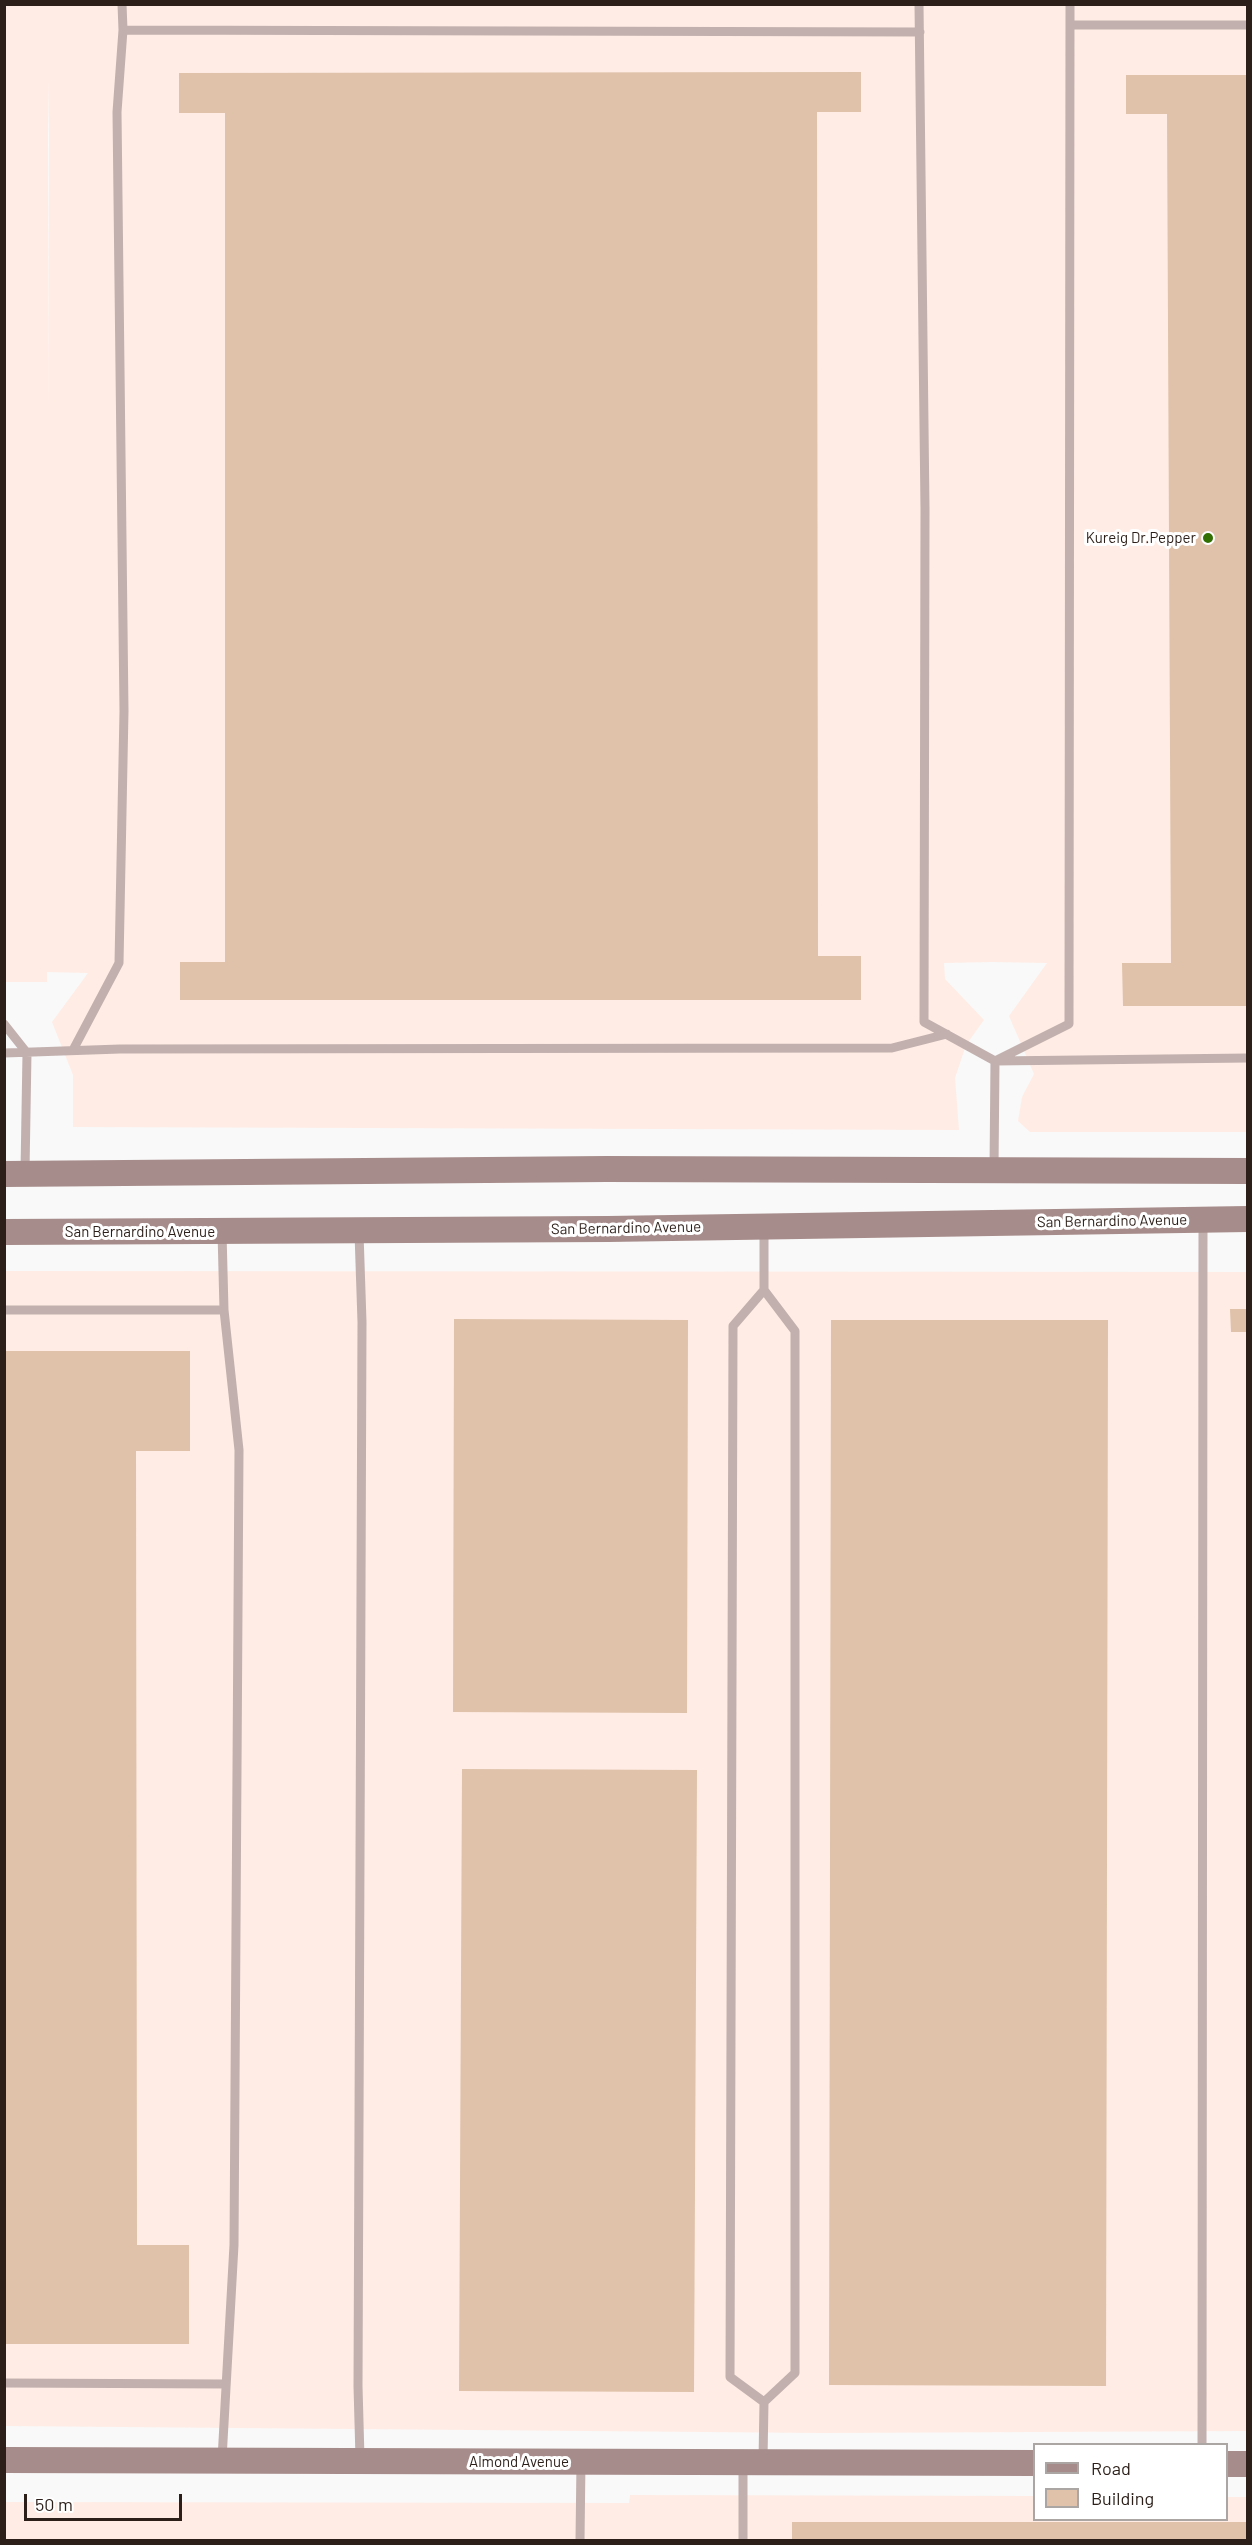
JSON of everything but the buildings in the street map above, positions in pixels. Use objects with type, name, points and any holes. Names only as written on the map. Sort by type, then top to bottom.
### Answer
[{"type":"main road","points":[[15,1174],[595,1169],[1248,1171]]},
{"type":"main road","name":"San Bernardino Avenue","points":[[4,1232],[222,1232],[1248,1219]]},
{"type":"main road","name":"Almond Avenue","points":[[4,2460],[1033,2463]]},
{"type":"main road","points":[[1228,2464],[1248,2464]]},
{"type":"lane","points":[[73,1050],[119,963],[124,711],[117,112],[123,30],[122,4]]},
{"type":"lane","points":[[920,4],[925,509],[924,1022],[995,1061],[1248,1058]]},
{"type":"lane","points":[[995,1061],[1069,1024],[1070,4]]},
{"type":"lane","points":[[1070,25],[1248,25]]},
{"type":"lane","points":[[123,30],[920,32]]},
{"type":"lane","points":[[4,1024],[27,1053],[15,1174]]},
{"type":"lane","points":[[4,1053],[73,1050],[892,1048],[947,1034]]},
{"type":"lane","points":[[994,1170],[995,1061]]},
{"type":"lane","points":[[1202,2443],[1203,1220]]},
{"type":"lane","points":[[743,2541],[764,2402],[795,2373],[795,1331],[764,1290],[764,1226]]},
{"type":"lane","points":[[359,1230],[362,1322],[358,2374],[360,2462]]},
{"type":"lane","points":[[222,1232],[224,1310],[239,1450],[234,2246],[222,2461]]},
{"type":"lane","points":[[764,1290],[733,1326],[730,2377],[764,2402]]},
{"type":"lane","points":[[4,1310],[224,1310]]},
{"type":"lane","points":[[4,2383],[226,2384]]},
{"type":"lane","points":[[580,2541],[581,2462]]},
{"type":"shaded area","points":[[5,5],[1247,5],[1247,1132],[1030,1132],[1018,1121],[1022,1097],[1034,1074],[1009,1016],[1047,963],[944,963],[945,979],[984,1020],[966,1045],[955,1078],[959,1130],[73,1127],[73,1075],[52,1022],[88,973],[47,972],[47,982],[5,982]],"holes":[[[48,80],[49,135],[48,413]]]},
{"type":"shaded area","points":[[5,1271],[1247,1272],[1247,2431],[821,2433],[5,2426]]},
{"type":"shaded area","points":[[630,2495],[1033,2496],[1033,2521],[1228,2521],[1228,2497],[1248,2497],[1247,2540],[5,2540],[5,2502],[629,2503]]},
{"type":"place","name":"Kureig Dr.Pepper","points":[[1208,538]]}]
